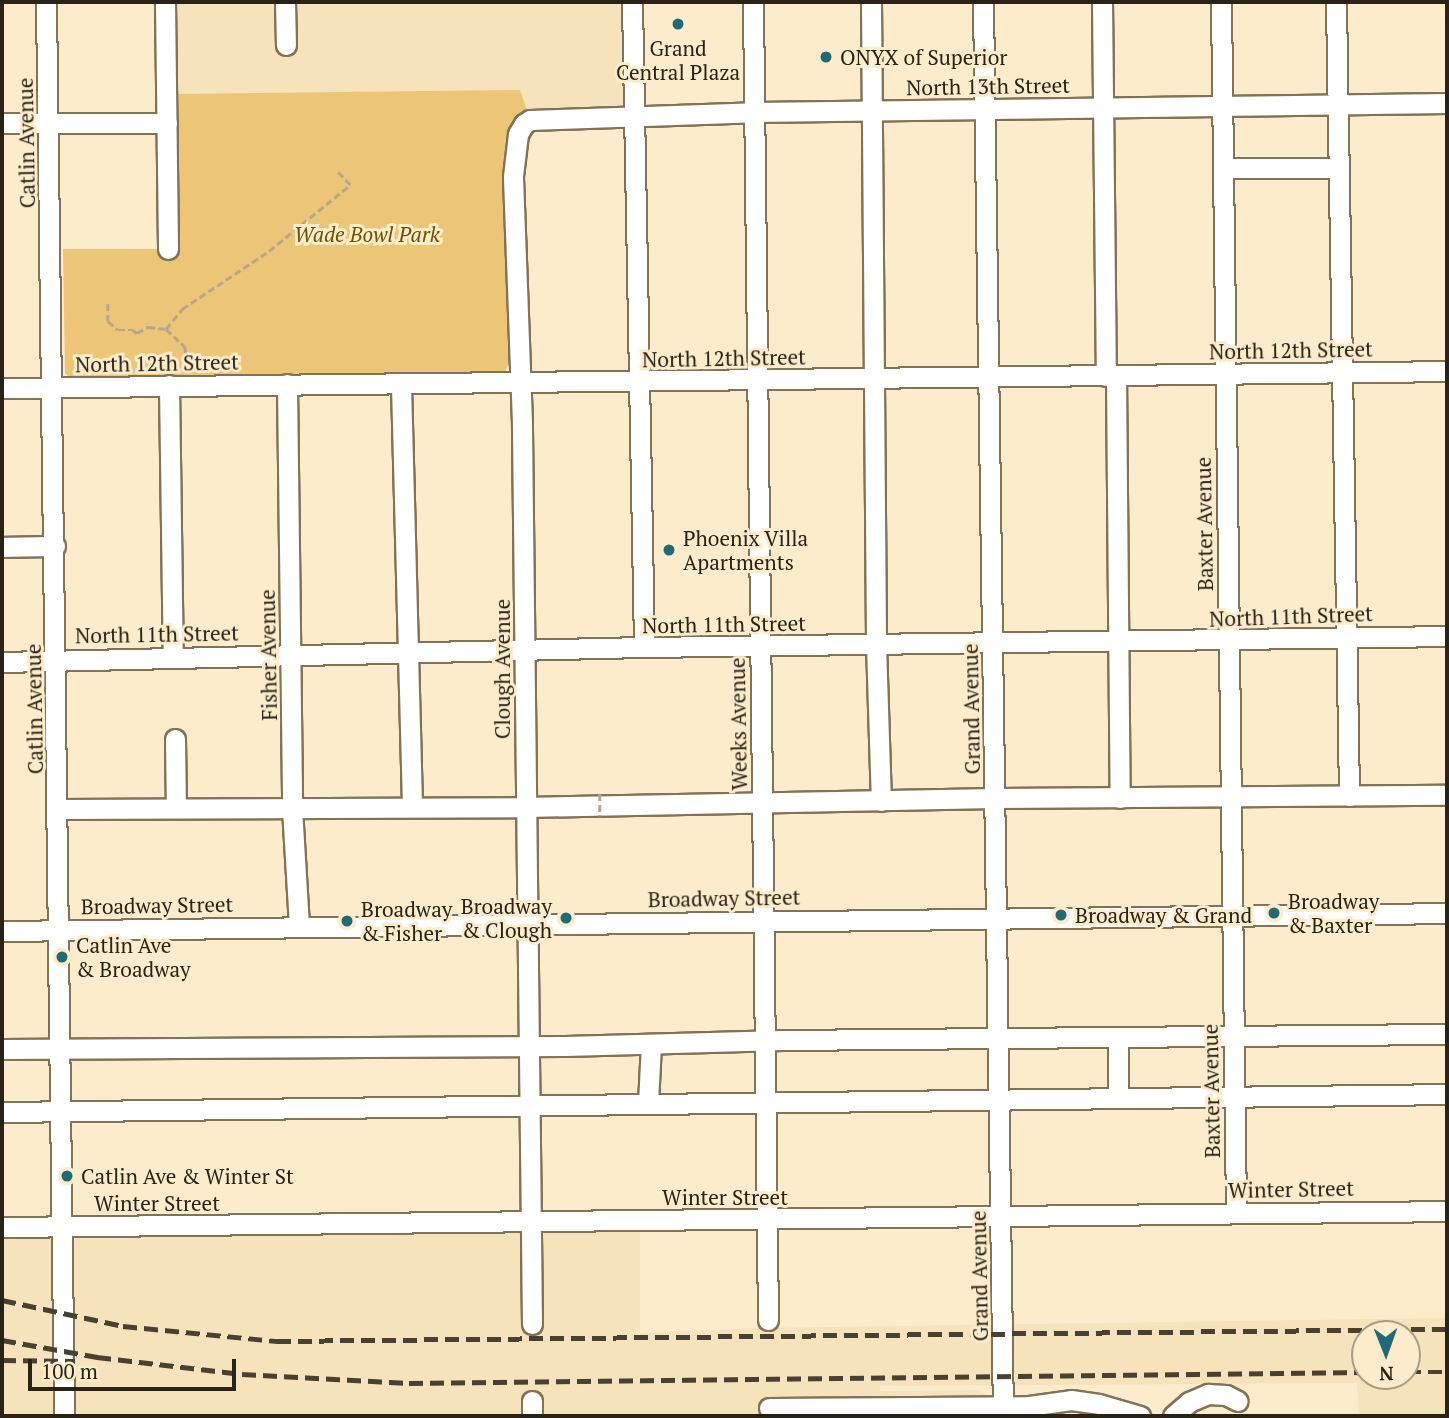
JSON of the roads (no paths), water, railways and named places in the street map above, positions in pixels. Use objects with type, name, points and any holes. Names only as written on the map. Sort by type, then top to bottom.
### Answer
[{"type":"street","name":"Catlin Avenue","points":[[46,2],[57,660],[64,1416]]},
{"type":"street","points":[[165,2],[168,249]]},
{"type":"street","points":[[285,2],[286,45]]},
{"type":"street","points":[[632,2],[644,647]]},
{"type":"street","name":"Weeks Avenue","points":[[753,2],[768,1320]]},
{"type":"street","points":[[870,2],[876,645],[881,802]]},
{"type":"street","name":"Grand Avenue","points":[[984,2],[1003,1411]]},
{"type":"street","points":[[1102,2],[1102,108],[1119,643],[1120,798]]},
{"type":"street","name":"Baxter Avenue","points":[[1221,2],[1236,1213]]},
{"type":"street","points":[[1336,2],[1341,372],[1349,637],[1349,796]]},
{"type":"street","name":"North 13th Street","points":[[530,120],[754,112],[1447,103]]},
{"type":"street","name":"Clough Avenue","points":[[530,120],[518,134],[513,176],[518,383],[522,422],[532,1324]]},
{"type":"street","points":[[2,123],[167,122]]},
{"type":"street","points":[[1223,169],[1339,168]]},
{"type":"street","name":"North 12th Street","points":[[2,388],[1447,371]]},
{"type":"street","name":"Fisher Avenue","points":[[287,384],[292,808],[299,926]]},
{"type":"street","points":[[169,385],[173,656]]},
{"type":"street","points":[[401,385],[412,807]]},
{"type":"street","points":[[2,547],[55,546]]},
{"type":"street","name":"North 11th Street","points":[[2,662],[644,647],[1119,643],[1447,636]]},
{"type":"street","points":[[175,739],[176,808]]},
{"type":"street","points":[[58,809],[525,807],[995,798],[1447,795]]},
{"type":"street","name":"Broadway Street","points":[[2,931],[1447,914]]},
{"type":"street","points":[[2,1049],[530,1046],[765,1040],[1447,1034]]},
{"type":"street","points":[[1118,1038],[1118,1098]]},
{"type":"street","points":[[648,1103],[651,1044]]},
{"type":"street","points":[[2,1112],[1447,1094]]},
{"type":"street","name":"Winter Street","points":[[2,1227],[1447,1211]]},
{"type":"street","points":[[1173,1416],[1189,1402],[1208,1394],[1226,1395],[1238,1402]]},
{"type":"street","points":[[769,1407],[888,1412],[1003,1411],[1071,1400],[1117,1413],[1140,1416]]},
{"type":"railway","points":[[2,1300],[123,1326],[277,1341],[1447,1329]]},
{"type":"railway","points":[[2,1340],[97,1357],[242,1374],[409,1383],[1351,1372]]},
{"type":"railway","points":[[2,1360],[75,1361]]},
{"type":"railway","points":[[1421,1372],[1447,1372]]},
{"type":"place","name":"Grand Central Plaza","points":[[678,24]]},
{"type":"place","name":"ONYX of Superior","points":[[826,57]]},
{"type":"place","name":"Phoenix Villa Apartments","points":[[669,550]]},
{"type":"place","name":"Broadway & Baxter","points":[[1274,913]]},
{"type":"place","name":"Broadway & Grand","points":[[1061,915]]},
{"type":"place","name":"Broadway & Clough","points":[[566,918]]},
{"type":"place","name":"Broadway & Fisher","points":[[347,921]]},
{"type":"place","name":"Catlin Ave & Broadway","points":[[62,957]]},
{"type":"place","name":"Catlin Ave & Winter St","points":[[67,1176]]},
{"type":"park label","name":"Wade Bowl Park","points":[[367,234]]}]
